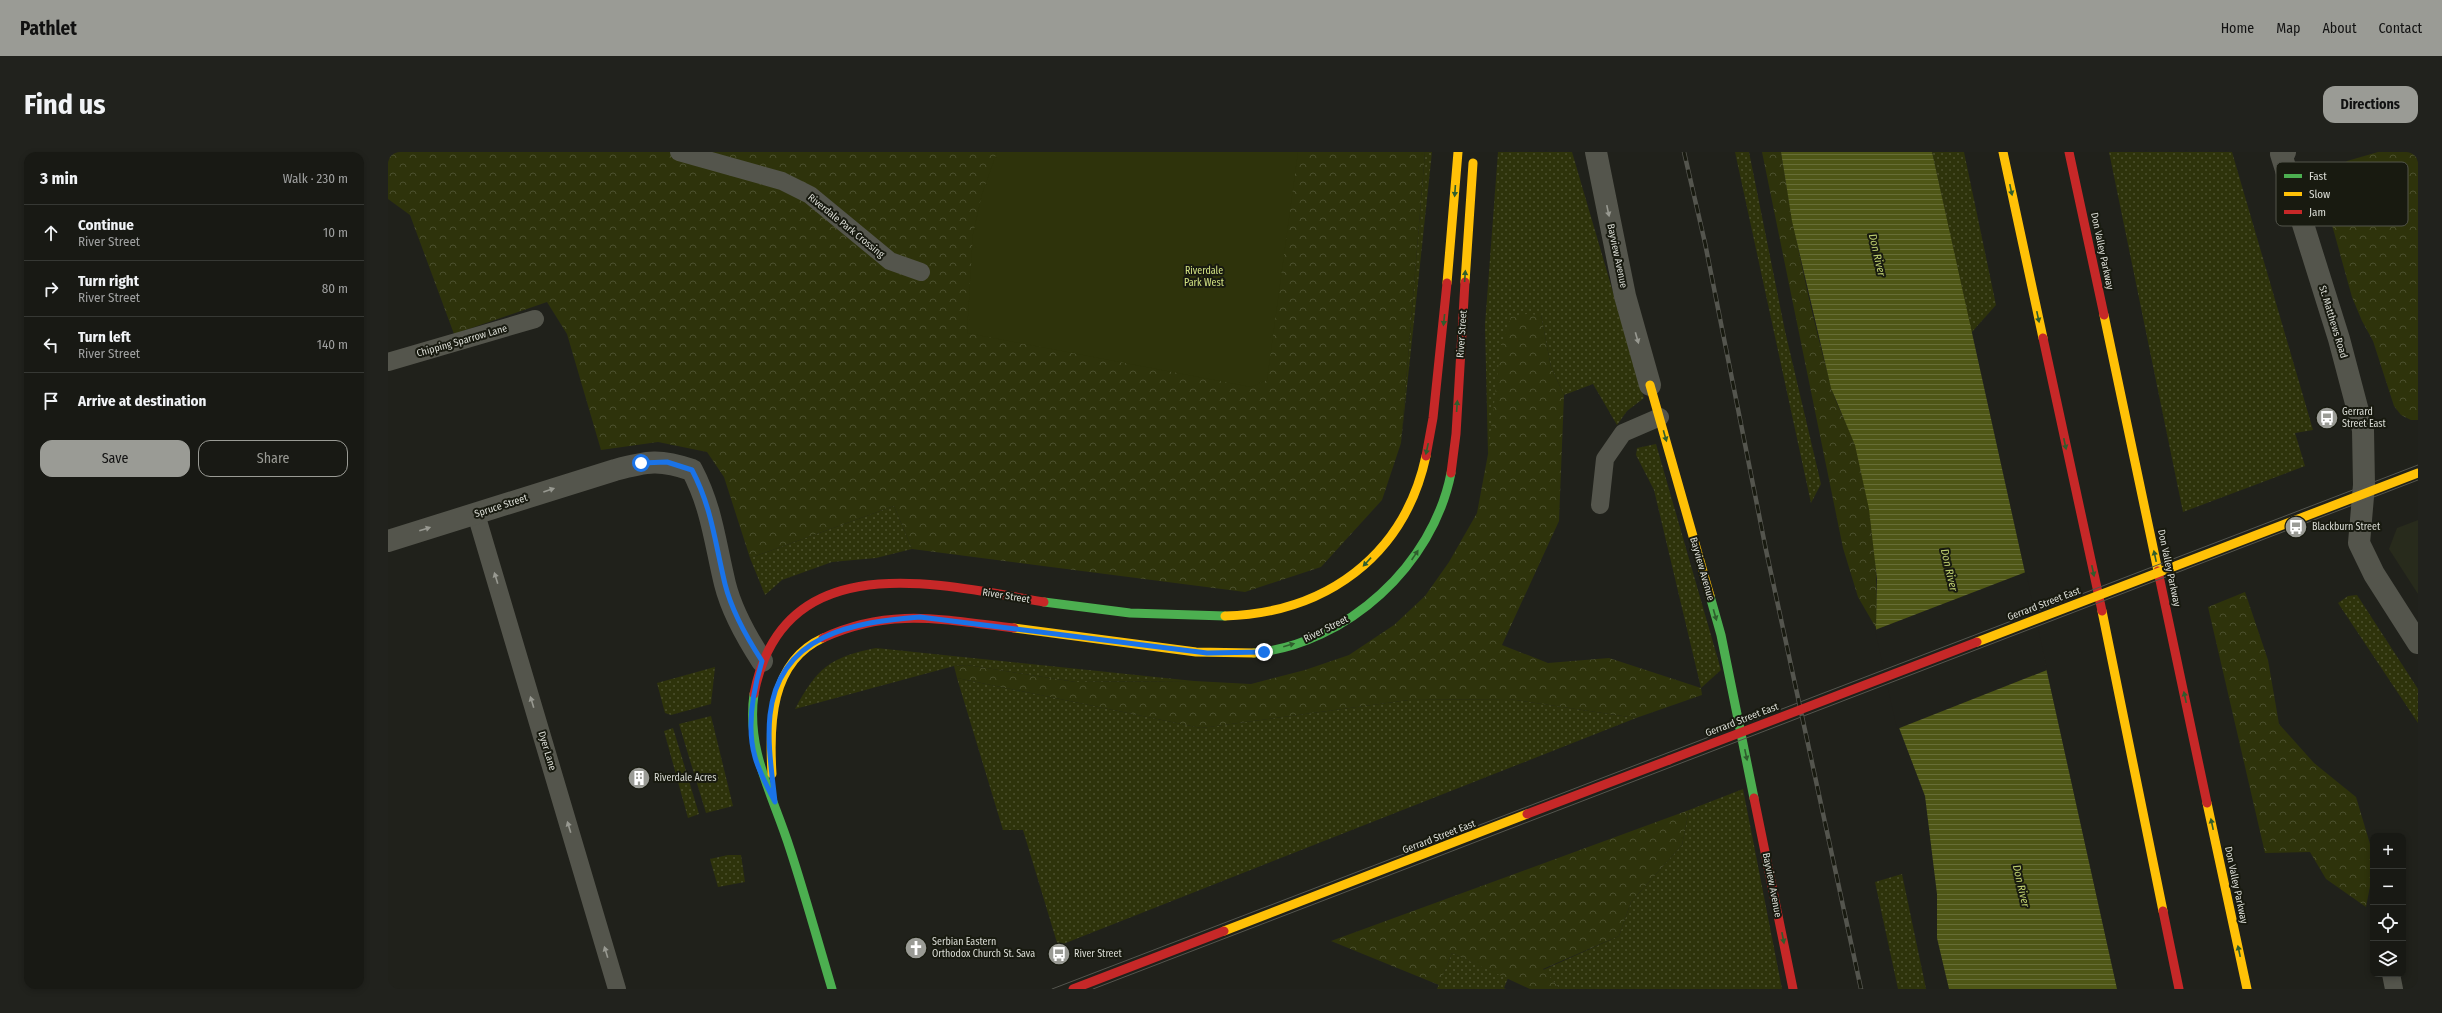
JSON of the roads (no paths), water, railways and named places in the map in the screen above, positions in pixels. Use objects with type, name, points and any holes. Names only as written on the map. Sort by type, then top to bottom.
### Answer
[{"type":"main road","name":"River Street","points":[[832,989],[775,802],[754,756],[752,701],[762,661],[783,628],[806,606],[831,592],[858,585],[892,583],[939,586],[1107,611],[1210,615],[1256,613],[1294,606],[1330,588],[1359,570],[1401,521],[1423,471],[1434,410],[1450,262],[1458,152]]},
{"type":"main road","name":"River Street","points":[[775,802],[769,746],[770,714],[776,691],[784,674],[810,644],[829,633],[843,628],[876,620],[920,617],[1207,653],[1264,652],[1306,640],[1333,628],[1366,608],[1392,583],[1414,557],[1435,524],[1447,493],[1455,446],[1473,152]]},
{"type":"main road","points":[[2003,152],[2115,672],[2179,989]]},
{"type":"main road","name":"Don Valley Parkway","points":[[2069,152],[2247,989]]},
{"type":"main road","name":"Bayview Avenue","points":[[1650,385],[1721,636],[1793,989]]},
{"type":"main road","name":"Gerrard Street East","points":[[1074,989],[2418,473]]},
{"type":"street","points":[[1590,152],[1600,173]]},
{"type":"street","name":"Bayview Avenue","points":[[1596,152],[1625,296],[1650,385]]},
{"type":"street","name":"St. Matthews Road","points":[[2305,226],[2339,339],[2363,430],[2363,494]]},
{"type":"street","name":"Spruce Street","points":[[388,541],[641,463],[667,462],[692,470],[705,494],[726,585],[748,640],[762,661]]},
{"type":"street","points":[[2363,494],[2358,543],[2374,574],[2418,642]]},
{"type":"lane","name":"Riverdale Park Crossing","points":[[679,152],[782,181],[810,195],[890,261],[921,272]]},
{"type":"lane","name":"Chipping Sparrow Lane","points":[[388,362],[535,319]]},
{"type":"lane","points":[[1600,505],[1606,459],[1623,433],[1660,417]]},
{"type":"lane","name":"Dyer Lane","points":[[476,514],[617,989]]},
{"type":"lane","points":[[2391,977],[2394,989]]},
{"type":"water","name":"Don River","points":[[1781,152],[1932,152],[2117,989],[1949,989],[1937,938],[1937,894],[1925,796],[1898,725],[1876,628],[1877,579],[1869,509],[1855,445],[1831,388],[1792,221]]},
{"type":"tram line","points":[[1052,989],[2418,465]]},
{"type":"tram line","points":[[1093,989],[2418,480]]},
{"type":"railway","points":[[1684,152],[1705,243],[1766,550],[1861,989]]},
{"type":"place","name":"Gerrard Street East","points":[[2327,418]]},
{"type":"place","name":"Blackburn Street","points":[[2296,527]]},
{"type":"place","name":"Riverdale Acres","points":[[639,778]]},
{"type":"place","name":"Serbian Eastern Orthodox Church St. Sava","points":[[916,948]]},
{"type":"place","name":"River Street","points":[[1059,954]]},
{"type":"park label","name":"Riverdale Park West","points":[[1204,276]]}]
